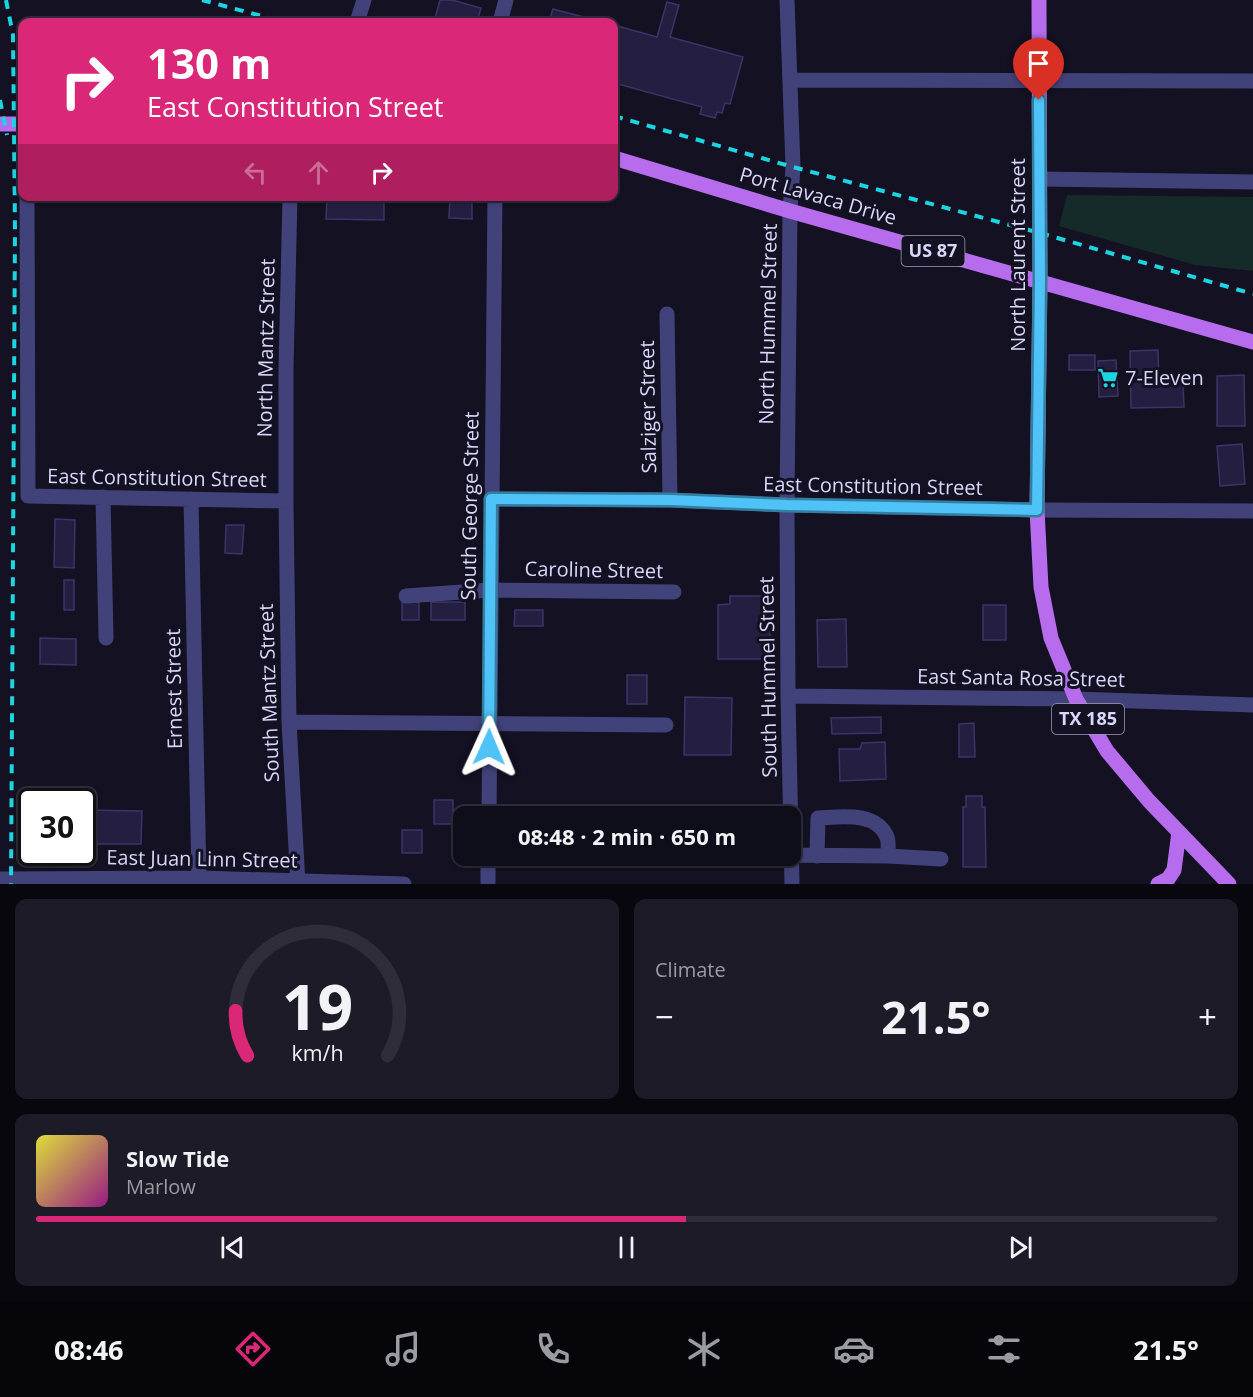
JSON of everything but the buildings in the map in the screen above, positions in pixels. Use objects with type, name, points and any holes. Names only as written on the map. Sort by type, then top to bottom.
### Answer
[{"type":"main road","name":"North Laurent Street","points":[[1037,510],[1040,280],[1039,0]]},
{"type":"main road","points":[[0,124],[18,124]]},
{"type":"main road","name":"Port Lavaca Drive","points":[[618,159],[790,211],[1253,342]]},
{"type":"main road","name":"TX 185","points":[[1037,510],[1043,597],[1052,638],[1076,699],[1107,751],[1149,801],[1229,884]]},
{"type":"main road","points":[[1158,884],[1168,879],[1173,870],[1179,832]]},
{"type":"street","points":[[358,18],[364,0]]},
{"type":"street","points":[[501,18],[506,0]]},
{"type":"street","name":"North Hummel Street","points":[[787,0],[792,167],[787,505]]},
{"type":"street","points":[[790,80],[1253,81]]},
{"type":"street","points":[[1040,179],[1253,182]]},
{"type":"street","name":"East Constitution Street","points":[[27,201],[28,496],[286,501]]},
{"type":"street","name":"North Mantz Street","points":[[286,501],[290,201]]},
{"type":"street","name":"South George Street","points":[[489,806],[495,201]]},
{"type":"street","name":"Salziger Street","points":[[667,314],[670,500]]},
{"type":"street","points":[[103,498],[106,638]]},
{"type":"street","name":"Ernest Street","points":[[191,499],[199,878]]},
{"type":"street","name":"East Constitution Street","points":[[491,499],[670,500],[787,505],[1037,510],[1253,511]]},
{"type":"street","name":"South Mantz Street","points":[[286,501],[290,722],[297,883]]},
{"type":"street","name":"South Hummel Street","points":[[787,505],[791,806]]},
{"type":"street","name":"Caroline Street","points":[[406,596],[490,590],[674,592]]},
{"type":"street","name":"East Santa Rosa Street","points":[[788,696],[1076,699],[1253,705]]},
{"type":"street","points":[[290,722],[666,725]]},
{"type":"street","points":[[817,856],[818,818],[852,816],[876,823],[888,838],[888,856]]},
{"type":"street","points":[[801,827],[818,828]]},
{"type":"street","points":[[801,855],[941,859]]},
{"type":"street","points":[[488,866],[488,884]]},
{"type":"street","name":"South Hummel Street","points":[[791,866],[792,884]]},
{"type":"street","name":"East Juan Linn Street","points":[[0,879],[199,878],[297,883],[404,884]]},
{"type":"green space","points":[[1067,195],[1253,197],[1253,271],[1195,265],[1059,226]]},
{"type":"railway","points":[[6,0],[13,35],[15,229],[11,884]]},
{"type":"railway","points":[[202,0],[269,18]]},
{"type":"railway","points":[[0,100],[7,135]]},
{"type":"railway","points":[[618,117],[1253,294]]},
{"type":"place","name":"7-Eleven","points":[[1108,378]]},
{"type":"route","points":[[489,747],[491,499],[670,500],[787,505],[1037,510],[1040,280],[1039,100]]}]
